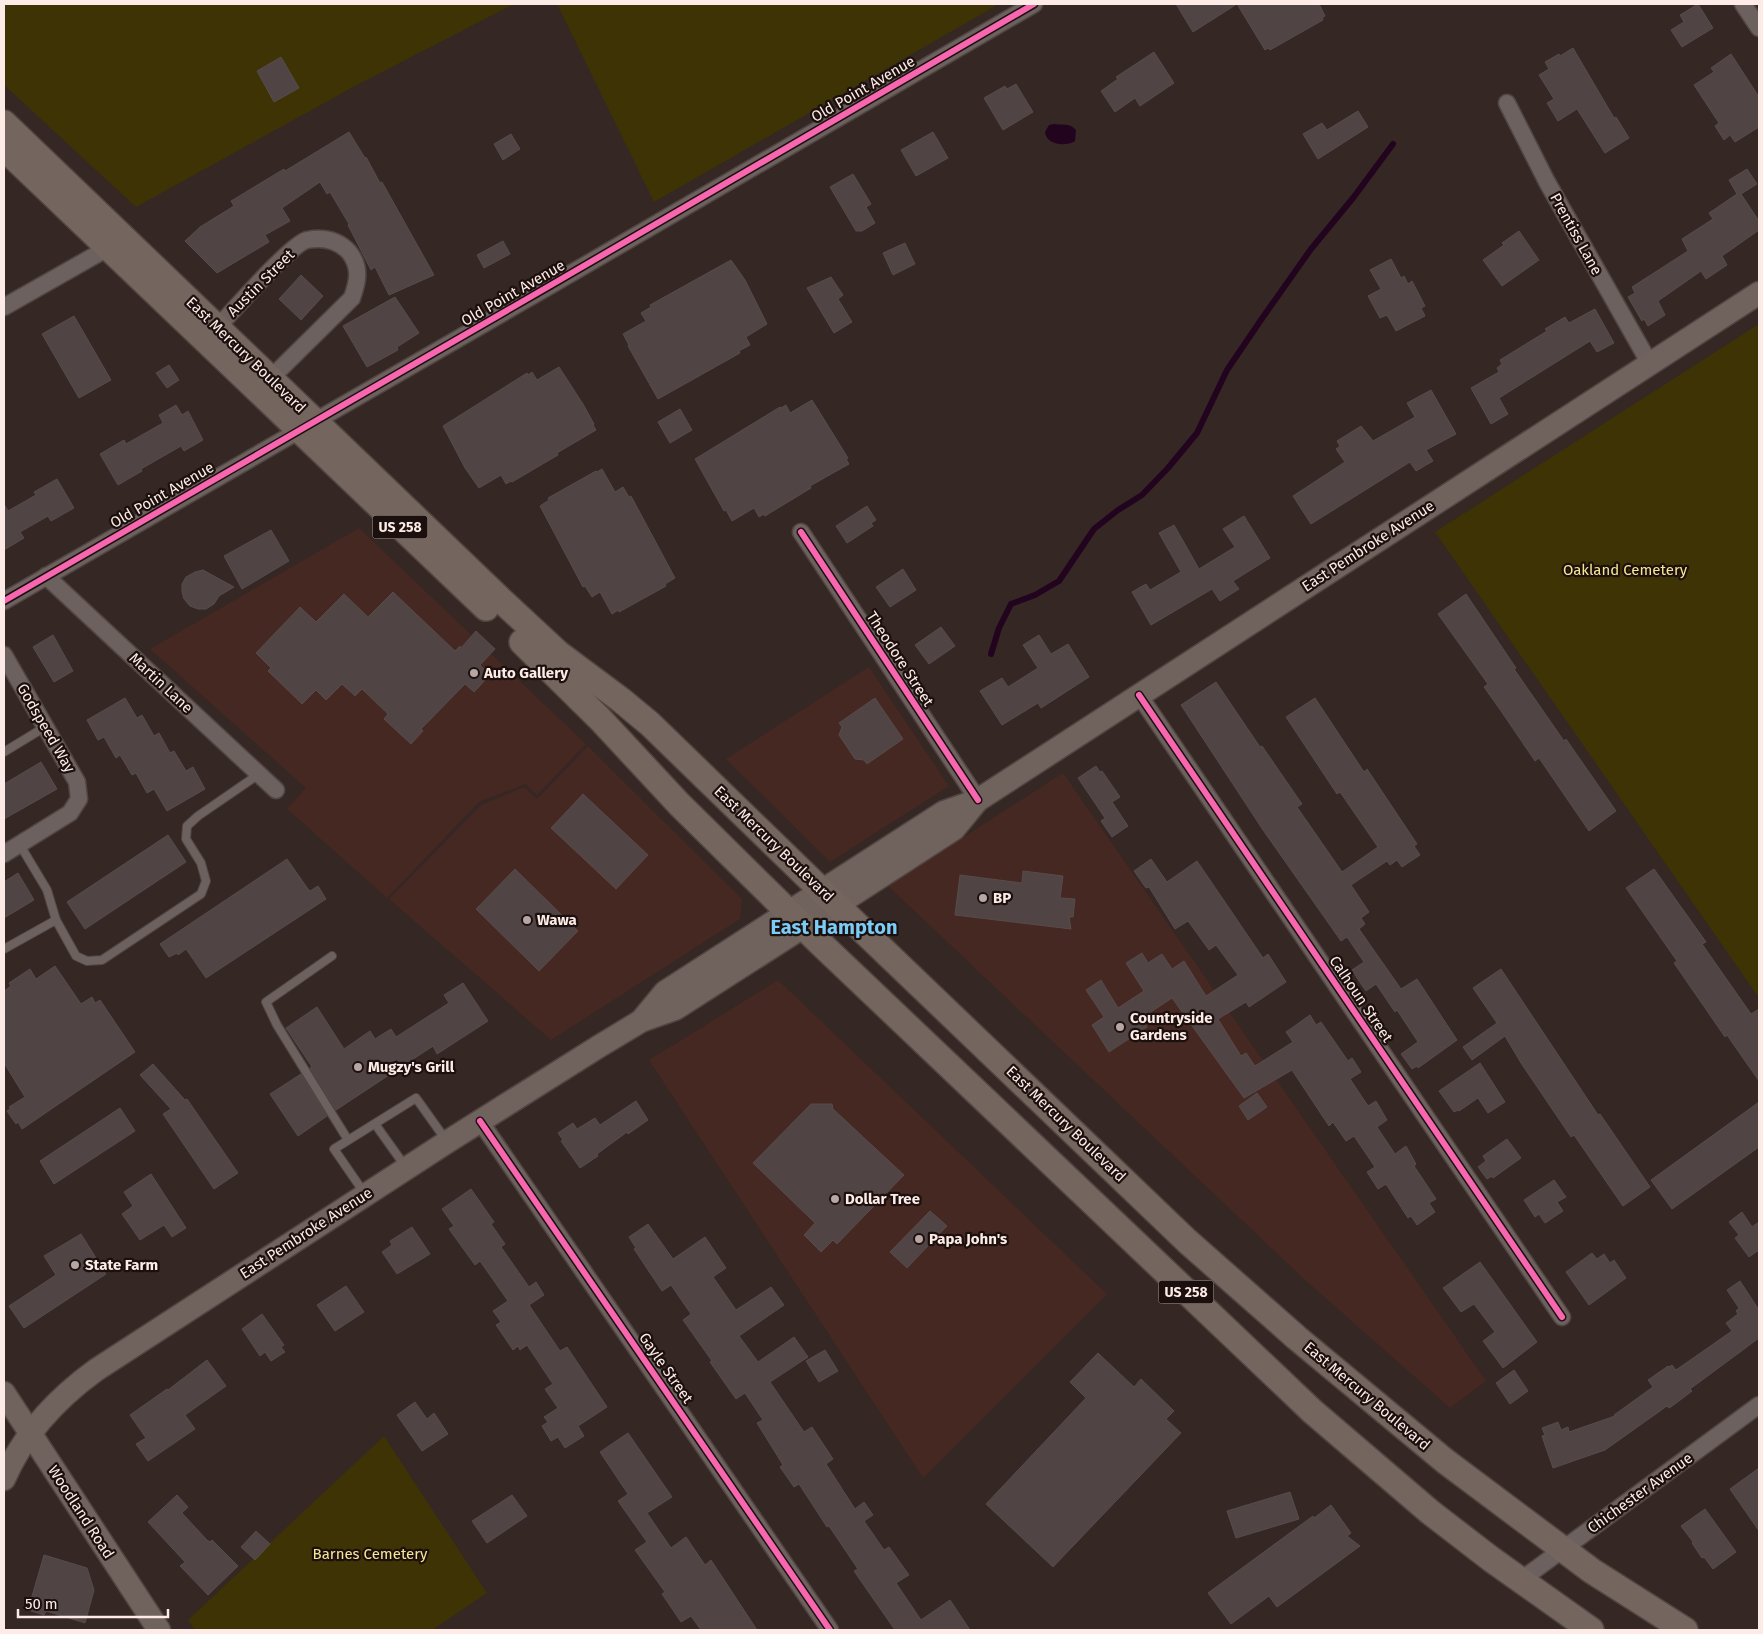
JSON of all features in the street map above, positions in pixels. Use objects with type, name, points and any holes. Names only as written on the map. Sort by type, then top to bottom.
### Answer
[{"type":"main road","name":"East Mercury Boulevard","points":[[4,123],[116,244],[307,426],[567,685],[679,804],[1312,1411],[1430,1512],[1491,1560],[1591,1630]]},
{"type":"main road","name":"East Mercury Boulevard","points":[[4,148],[217,328],[270,379],[307,426],[558,653],[650,724],[1215,1266],[1297,1338],[1445,1461],[1628,1595],[1684,1630]]},
{"type":"main road","name":"East Pembroke Avenue","points":[[4,1479],[13,1460],[30,1433],[56,1403],[96,1370],[480,1120],[641,1021],[675,1009],[797,919],[830,898],[944,812],[978,800],[1759,293]]},
{"type":"main road","name":"Woodland Road","points":[[4,1393],[160,1630]]},
{"type":"street","name":"Old Point Avenue","points":[[4,601],[1034,4]]},
{"type":"street","points":[[1744,4],[1759,28]]},
{"type":"street","name":"Prentiss Lane","points":[[1507,103],[1583,246],[1650,364]]},
{"type":"street","name":"Austin Street","points":[[217,328],[288,253],[306,240],[330,240],[342,245],[354,258],[358,271],[357,285],[352,298],[270,379]]},
{"type":"street","points":[[4,307],[116,244]]},
{"type":"street","name":"Theodore Street","points":[[801,532],[978,800]]},
{"type":"street","name":"Martin Lane","points":[[46,576],[276,790]]},
{"type":"street","name":"Godspeed Way","points":[[4,655],[77,782],[79,800],[70,813],[4,854]]},
{"type":"street","name":"Calhoun Street","points":[[1139,696],[1562,1317]]},
{"type":"street","name":"Gayle Street","points":[[480,1120],[830,1630]]},
{"type":"street","name":"Chichester Avenue","points":[[1521,1580],[1759,1405]]},
{"type":"lane","points":[[4,752],[45,727]]},
{"type":"lane","points":[[20,845],[47,890],[56,920],[76,956],[87,962],[102,960],[201,894],[206,881],[201,863],[186,839],[187,826],[198,816],[260,774]]},
{"type":"lane","points":[[4,949],[56,920]]},
{"type":"lane","points":[[332,956],[266,1002],[277,1025],[348,1140]]},
{"type":"lane","points":[[365,1195],[334,1149],[416,1098],[447,1142]]},
{"type":"lane","points":[[375,1124],[406,1168]]},
{"type":"shaded area","points":[[1054,124],[1074,128],[1076,130],[1075,141],[1067,144],[1057,144],[1049,140],[1045,132],[1049,125]]},
{"type":"shaded area","points":[[359,528],[586,744],[537,795],[525,784],[479,802],[387,898],[287,809],[306,788],[150,649]]},
{"type":"shaded area","points":[[869,667],[949,786],[830,862],[726,759]]},
{"type":"shaded area","points":[[588,746],[742,899],[740,919],[551,1040],[389,899],[481,805],[524,787],[537,799]]},
{"type":"shaded area","points":[[1063,773],[1486,1381],[1450,1408],[1304,1279],[888,886]]},
{"type":"shaded area","points":[[778,980],[1107,1294],[923,1478],[649,1060]]},
{"type":"green space","points":[[4,4],[514,4],[355,86],[136,207],[4,85]]},
{"type":"green space","points":[[557,4],[999,4],[654,202]]},
{"type":"green space","name":"Oakland Cemetery","points":[[1759,324],[1759,998],[1435,532]]},
{"type":"green space","name":"Barnes Cemetery","points":[[384,1436],[487,1593],[432,1630],[195,1630],[188,1620]]},
{"type":"building","points":[[1176,4],[1237,4],[1193,32]]},
{"type":"building","points":[[1237,4],[1319,4],[1325,16],[1322,18],[1323,20],[1270,50],[1268,48],[1265,50]]},
{"type":"building","points":[[1698,4],[1713,28],[1682,47],[1671,30],[1684,22],[1680,15]]},
{"type":"building","points":[[1573,48],[1614,118],[1616,117],[1629,138],[1605,153],[1577,109],[1558,121],[1547,103],[1554,99],[1539,75],[1549,69],[1545,62]]},
{"type":"building","points":[[1154,52],[1174,83],[1140,106],[1135,98],[1115,112],[1101,91],[1118,79],[1116,77]]},
{"type":"building","points":[[1731,54],[1759,97],[1759,127],[1735,142],[1730,135],[1724,140],[1715,126],[1719,123],[1694,85],[1714,72],[1711,68]]},
{"type":"building","points":[[281,57],[299,88],[274,102],[257,71]]},
{"type":"building","points":[[1016,84],[1033,112],[1003,130],[984,98],[1005,86],[1007,89]]},
{"type":"building","points":[[1358,111],[1368,127],[1318,159],[1303,134],[1322,123],[1327,130]]},
{"type":"building","points":[[349,132],[366,157],[380,183],[382,182],[434,275],[389,295],[375,267],[371,270],[349,224],[330,192],[327,194],[320,182],[282,208],[290,221],[265,235],[269,242],[217,273],[185,241],[200,227],[234,206],[231,201]]},
{"type":"building","points":[[933,132],[948,158],[916,176],[901,150]]},
{"type":"building","points":[[511,134],[520,149],[503,160],[494,144]]},
{"type":"building","points":[[1747,169],[1757,184],[1741,194],[1759,221],[1759,230],[1722,256],[1727,265],[1706,279],[1701,271],[1658,301],[1665,315],[1648,326],[1644,319],[1642,321],[1628,297],[1635,293],[1632,287],[1688,251],[1682,239],[1713,219],[1709,213],[1737,194],[1729,180]]},
{"type":"building","points":[[853,174],[871,204],[866,207],[875,223],[862,231],[856,231],[830,187]]},
{"type":"building","points":[[1519,231],[1539,260],[1502,286],[1483,260]]},
{"type":"building","points":[[503,241],[510,254],[484,268],[477,255]]},
{"type":"building","points":[[905,243],[915,264],[893,275],[883,253]]},
{"type":"building","points":[[1391,259],[1401,278],[1404,276],[1408,284],[1412,281],[1425,306],[1421,308],[1425,316],[1396,331],[1387,315],[1380,318],[1368,296],[1381,289],[1370,270]]},
{"type":"building","points":[[731,260],[745,280],[767,324],[746,337],[750,345],[739,351],[740,353],[658,399],[623,334],[646,321],[641,313],[651,307],[650,305]]},
{"type":"building","points":[[301,275],[323,296],[301,320],[279,299]]},
{"type":"building","points":[[831,277],[843,295],[838,299],[852,322],[834,333],[807,288]]},
{"type":"building","points":[[395,297],[419,333],[397,347],[398,350],[367,367],[343,326]]},
{"type":"building","points":[[1595,309],[1614,343],[1597,352],[1590,341],[1499,398],[1508,414],[1491,424],[1471,388],[1499,372],[1497,368],[1502,364],[1500,360],[1547,331],[1545,329],[1565,317],[1569,323]]},
{"type":"building","points":[[74,316],[111,380],[79,398],[42,334]]},
{"type":"building","points":[[169,365],[179,380],[167,388],[156,373]]},
{"type":"building","points":[[559,367],[583,404],[596,430],[512,482],[506,484],[501,475],[479,488],[465,468],[443,426],[527,373],[528,375],[532,372],[537,380]]},
{"type":"building","points":[[1431,390],[1456,434],[1426,450],[1433,461],[1416,471],[1410,462],[1311,524],[1293,496],[1345,462],[1336,449],[1340,446],[1337,441],[1361,426],[1373,441],[1415,417],[1407,403]]},
{"type":"building","points":[[812,400],[848,458],[846,459],[849,464],[810,486],[811,488],[765,516],[764,514],[759,517],[754,508],[732,521],[726,510],[724,511],[695,459],[780,407],[786,405],[790,413]]},
{"type":"building","points":[[176,405],[182,415],[188,411],[203,440],[184,451],[181,446],[118,485],[100,454],[124,440],[126,444],[163,423],[159,415]]},
{"type":"building","points":[[680,409],[692,430],[670,443],[658,422]]},
{"type":"building","points":[[602,469],[615,492],[623,487],[629,497],[631,496],[675,578],[665,584],[666,586],[612,614],[600,592],[592,597],[585,586],[583,587],[540,506],[549,500],[548,498]]},
{"type":"building","points":[[57,479],[74,508],[51,521],[48,516],[20,532],[24,538],[4,550],[4,504],[8,511],[36,495],[34,492]]},
{"type":"building","points":[[867,506],[876,520],[871,523],[873,526],[847,543],[836,526]]},
{"type":"building","points":[[1244,516],[1270,558],[1233,581],[1239,589],[1220,601],[1212,589],[1151,625],[1132,592],[1146,584],[1150,590],[1181,572],[1159,533],[1174,525],[1199,569],[1235,547],[1223,529]]},
{"type":"building","points":[[271,530],[289,561],[242,589],[224,556]]},
{"type":"building","points":[[903,569],[916,590],[890,607],[876,587]]},
{"type":"building","points":[[203,570],[234,587],[219,596],[214,604],[206,609],[198,609],[190,606],[184,599],[182,584],[186,577]]},
{"type":"building","points":[[393,592],[455,651],[460,646],[461,648],[476,631],[495,649],[480,665],[490,675],[474,692],[465,684],[421,729],[423,731],[411,744],[384,719],[388,714],[362,689],[355,696],[342,684],[326,700],[316,690],[302,704],[268,671],[271,668],[256,653],[300,607],[316,622],[344,594],[368,617]]},
{"type":"building","points":[[1466,594],[1516,668],[1514,669],[1616,811],[1589,831],[1539,758],[1535,761],[1484,687],[1488,684],[1438,614]]},
{"type":"building","points":[[941,627],[955,646],[929,664],[915,645]]},
{"type":"building","points":[[53,635],[73,671],[54,682],[33,647]]},
{"type":"building","points":[[1039,635],[1051,654],[1068,644],[1089,677],[1041,708],[1038,703],[1002,725],[980,691],[1002,678],[1008,687],[1038,668],[1023,645]]},
{"type":"building","points":[[1216,682],[1302,804],[1297,807],[1342,872],[1378,847],[1340,792],[1337,794],[1286,717],[1315,698],[1364,772],[1367,769],[1417,844],[1414,846],[1420,855],[1402,867],[1397,860],[1390,865],[1387,861],[1351,885],[1369,912],[1361,918],[1365,924],[1359,929],[1401,989],[1417,979],[1457,1040],[1418,1068],[1417,1066],[1412,1069],[1401,1054],[1418,1042],[1397,1010],[1395,1012],[1376,984],[1366,991],[1361,984],[1352,970],[1364,962],[1347,937],[1341,941],[1263,830],[1181,705]]},
{"type":"building","points":[[125,698],[137,718],[142,715],[154,736],[159,733],[170,753],[174,751],[186,771],[193,767],[205,789],[167,811],[154,789],[147,793],[136,773],[132,775],[120,755],[116,758],[104,737],[98,740],[87,720]]},
{"type":"building","points":[[875,698],[903,739],[867,764],[864,760],[855,759],[839,735],[842,727],[839,723]]},
{"type":"building","points":[[41,762],[57,789],[4,819],[4,784]]},
{"type":"building","points":[[1096,766],[1100,772],[1102,771],[1120,797],[1112,802],[1128,826],[1112,837],[1101,821],[1105,818],[1078,778]]},
{"type":"building","points":[[583,794],[648,855],[616,889],[551,828]]},
{"type":"building","points":[[168,835],[186,862],[85,929],[67,902]]},
{"type":"building","points":[[287,859],[308,889],[310,891],[318,886],[326,899],[206,978],[186,949],[178,955],[177,953],[169,957],[160,944]]},
{"type":"building","points":[[1151,859],[1167,882],[1197,861],[1263,958],[1268,954],[1286,982],[1249,1007],[1246,1002],[1218,1019],[1241,1056],[1246,1053],[1255,1066],[1293,1042],[1286,1032],[1310,1015],[1316,1025],[1321,1022],[1348,1061],[1352,1058],[1361,1072],[1350,1079],[1368,1106],[1376,1101],[1387,1120],[1377,1127],[1395,1154],[1406,1146],[1416,1164],[1414,1166],[1436,1199],[1429,1203],[1435,1212],[1417,1225],[1411,1216],[1408,1218],[1386,1184],[1378,1189],[1367,1172],[1375,1167],[1354,1136],[1346,1141],[1333,1122],[1329,1126],[1292,1070],[1244,1098],[1172,998],[1142,1018],[1147,1027],[1109,1052],[1092,1025],[1104,1017],[1086,990],[1101,980],[1118,1008],[1144,991],[1126,963],[1142,953],[1148,963],[1162,954],[1172,969],[1184,961],[1206,996],[1238,975],[1216,945],[1209,950],[1188,921],[1175,929],[1149,887],[1146,888],[1134,871]]},
{"type":"building","name":"Wawa","points":[[515,869],[578,931],[539,971],[476,909]]},
{"type":"building","points":[[1654,869],[1706,942],[1702,944],[1751,1014],[1759,1009],[1759,1081],[1727,1035],[1725,1037],[1674,963],[1677,961],[1626,888]]},
{"type":"building","points":[[1023,871],[1063,876],[1060,898],[1075,899],[1073,917],[1069,917],[1071,929],[955,915],[960,875],[1022,883]]},
{"type":"building","points":[[18,873],[34,900],[4,918],[4,882]]},
{"type":"building","points":[[55,966],[81,1004],[92,997],[95,1003],[100,1000],[135,1052],[22,1129],[7,1111],[11,1108],[9,1107],[25,1097],[4,1063],[4,991],[11,986],[9,983],[30,969],[36,979]]},
{"type":"building","points":[[1501,969],[1598,1115],[1600,1114],[1650,1187],[1623,1206],[1574,1135],[1571,1137],[1505,1036],[1472,1060],[1463,1047],[1497,1023],[1473,988]]},
{"type":"building","points":[[463,983],[488,1021],[437,1054],[433,1046],[336,1110],[310,1068],[312,1067],[286,1028],[317,1007],[344,1049],[370,1031],[375,1039],[391,1029],[396,1037],[449,1003],[444,995]]},
{"type":"building","points":[[1480,1063],[1505,1102],[1488,1113],[1478,1098],[1459,1111],[1454,1112],[1439,1091]]},
{"type":"building","points":[[153,1064],[185,1100],[187,1099],[238,1173],[214,1189],[163,1114],[171,1109],[140,1075]]},
{"type":"building","points":[[301,1074],[327,1116],[298,1136],[270,1094]]},
{"type":"building","points":[[1257,1093],[1267,1107],[1248,1120],[1239,1106]]},
{"type":"building","points":[[636,1101],[648,1120],[628,1134],[627,1132],[580,1168],[561,1141],[563,1140],[558,1133],[573,1123],[577,1129],[595,1118],[600,1125]]},
{"type":"building","points":[[1759,1102],[1759,1147],[1672,1209],[1651,1180]]},
{"type":"building","name":"Dollar Tree","points":[[811,1104],[832,1104],[833,1109],[904,1175],[837,1244],[833,1240],[821,1252],[804,1235],[815,1223],[753,1163]]},
{"type":"building","points":[[120,1108],[135,1131],[54,1184],[40,1161]]},
{"type":"building","points":[[1507,1139],[1521,1158],[1493,1178],[1492,1176],[1487,1179],[1478,1167],[1486,1161],[1483,1156]]},
{"type":"building","points":[[151,1174],[186,1228],[172,1237],[164,1225],[140,1240],[122,1214],[133,1206],[124,1192]]},
{"type":"building","points":[[1554,1180],[1566,1197],[1557,1202],[1563,1211],[1545,1223],[1539,1214],[1535,1217],[1524,1200]]},
{"type":"building","points":[[471,1189],[494,1222],[491,1224],[505,1244],[501,1247],[529,1287],[536,1282],[544,1295],[529,1305],[560,1351],[567,1347],[607,1407],[578,1426],[584,1436],[565,1448],[558,1437],[551,1441],[542,1426],[548,1422],[544,1417],[558,1408],[545,1389],[553,1384],[527,1345],[520,1350],[518,1346],[513,1350],[496,1325],[501,1322],[493,1311],[508,1301],[480,1261],[475,1265],[449,1229],[454,1226],[442,1209]]},
{"type":"building","name":"Papa John's","points":[[930,1211],[947,1226],[907,1268],[890,1252]]},
{"type":"building","points":[[1742,1212],[1752,1227],[1759,1222],[1759,1250],[1749,1257],[1735,1238],[1739,1235],[1729,1222]]},
{"type":"building","points":[[648,1224],[673,1259],[705,1237],[726,1268],[713,1277],[736,1310],[771,1287],[784,1305],[739,1336],[758,1362],[794,1337],[808,1357],[770,1382],[804,1432],[812,1427],[833,1459],[826,1464],[855,1509],[864,1502],[873,1515],[864,1521],[884,1550],[889,1547],[909,1575],[896,1583],[921,1620],[950,1600],[970,1630],[895,1630],[854,1571],[858,1569],[829,1526],[827,1527],[799,1484],[794,1487],[780,1467],[783,1465],[757,1423],[763,1420],[745,1393],[736,1399],[710,1362],[712,1361],[683,1320],[691,1314],[671,1285],[662,1291],[634,1249],[636,1248],[629,1237]]},
{"type":"building","points":[[412,1227],[430,1254],[397,1274],[382,1252],[392,1245],[390,1241]]},
{"type":"building","points":[[81,1234],[106,1274],[24,1328],[9,1306],[56,1275],[44,1256]]},
{"type":"building","points":[[1592,1253],[1597,1259],[1604,1254],[1610,1263],[1614,1260],[1626,1278],[1589,1305],[1566,1272]]},
{"type":"building","points":[[1480,1262],[1537,1342],[1503,1368],[1483,1341],[1495,1332],[1474,1304],[1461,1312],[1443,1288]]},
{"type":"building","points":[[1740,1281],[1759,1310],[1759,1338],[1690,1389],[1692,1391],[1675,1404],[1669,1408],[1667,1406],[1605,1450],[1553,1468],[1542,1436],[1545,1435],[1542,1428],[1558,1422],[1561,1430],[1568,1427],[1569,1432],[1615,1416],[1653,1387],[1648,1380],[1668,1366],[1672,1365],[1676,1370],[1732,1331],[1726,1323],[1738,1314],[1736,1311],[1739,1308],[1727,1290]]},
{"type":"building","points":[[346,1286],[364,1312],[335,1331],[317,1305]]},
{"type":"building","points":[[262,1314],[284,1345],[281,1347],[285,1352],[271,1361],[265,1352],[260,1356],[242,1329]]},
{"type":"building","points":[[825,1350],[838,1371],[819,1382],[806,1361]]},
{"type":"building","points":[[1098,1353],[1134,1387],[1141,1379],[1174,1411],[1166,1419],[1181,1433],[1053,1567],[986,1504],[1086,1398],[1070,1382]]},
{"type":"building","points":[[207,1360],[226,1386],[185,1415],[195,1429],[148,1461],[136,1444],[146,1438],[130,1415],[168,1390]]},
{"type":"building","points":[[1514,1370],[1528,1391],[1510,1404],[1496,1383]]},
{"type":"building","points":[[415,1402],[427,1419],[434,1413],[448,1434],[422,1451],[397,1415]]},
{"type":"building","points":[[628,1433],[672,1497],[647,1513],[671,1548],[686,1537],[705,1565],[711,1560],[757,1630],[701,1630],[691,1616],[681,1622],[662,1594],[665,1592],[635,1550],[647,1542],[618,1501],[628,1494],[600,1452]]},
{"type":"building","points":[[1759,1468],[1759,1531],[1730,1489]]},
{"type":"building","points":[[1290,1492],[1299,1519],[1236,1538],[1227,1511]]},
{"type":"building","points":[[177,1495],[188,1507],[182,1513],[207,1540],[210,1542],[212,1540],[238,1566],[208,1595],[180,1566],[185,1562],[148,1522]]},
{"type":"building","points":[[512,1495],[527,1516],[487,1543],[472,1521]]},
{"type":"building","points":[[1331,1505],[1351,1533],[1347,1536],[1360,1546],[1277,1607],[1269,1596],[1231,1624],[1208,1593],[1313,1516],[1314,1518]]},
{"type":"building","points":[[1705,1509],[1736,1552],[1713,1569],[1704,1557],[1702,1558],[1681,1526]]},
{"type":"building","points":[[256,1531],[270,1544],[255,1560],[241,1547]]},
{"type":"building","points":[[44,1555],[87,1568],[94,1590],[85,1623],[46,1611],[44,1615],[28,1610]]},
{"type":"waterway","points":[[991,654],[999,628],[1011,604],[1035,595],[1059,581],[1094,529],[1118,510],[1142,495],[1168,468],[1197,433],[1227,370],[1311,249],[1353,198],[1393,144]]},
{"type":"cycle path","points":[[4,601],[1034,4]]},
{"type":"cycle path","points":[[801,532],[978,800]]},
{"type":"cycle path","points":[[1139,695],[1562,1317]]},
{"type":"cycle path","points":[[480,1121],[830,1630]]},
{"type":"place","name":"Auto Gallery","points":[[474,673]]},
{"type":"place","name":"BP","points":[[983,898]]},
{"type":"place","name":"Wawa","points":[[527,920]]},
{"type":"place","name":"Countryside Gardens","points":[[1120,1027]]},
{"type":"place","name":"Mugzy's Grill","points":[[358,1067]]},
{"type":"place","name":"Dollar Tree","points":[[835,1199]]},
{"type":"place","name":"Papa John's","points":[[919,1239]]},
{"type":"place","name":"State Farm","points":[[75,1265]]},
{"type":"district","name":"East Hampton","points":[[834,927]]}]
